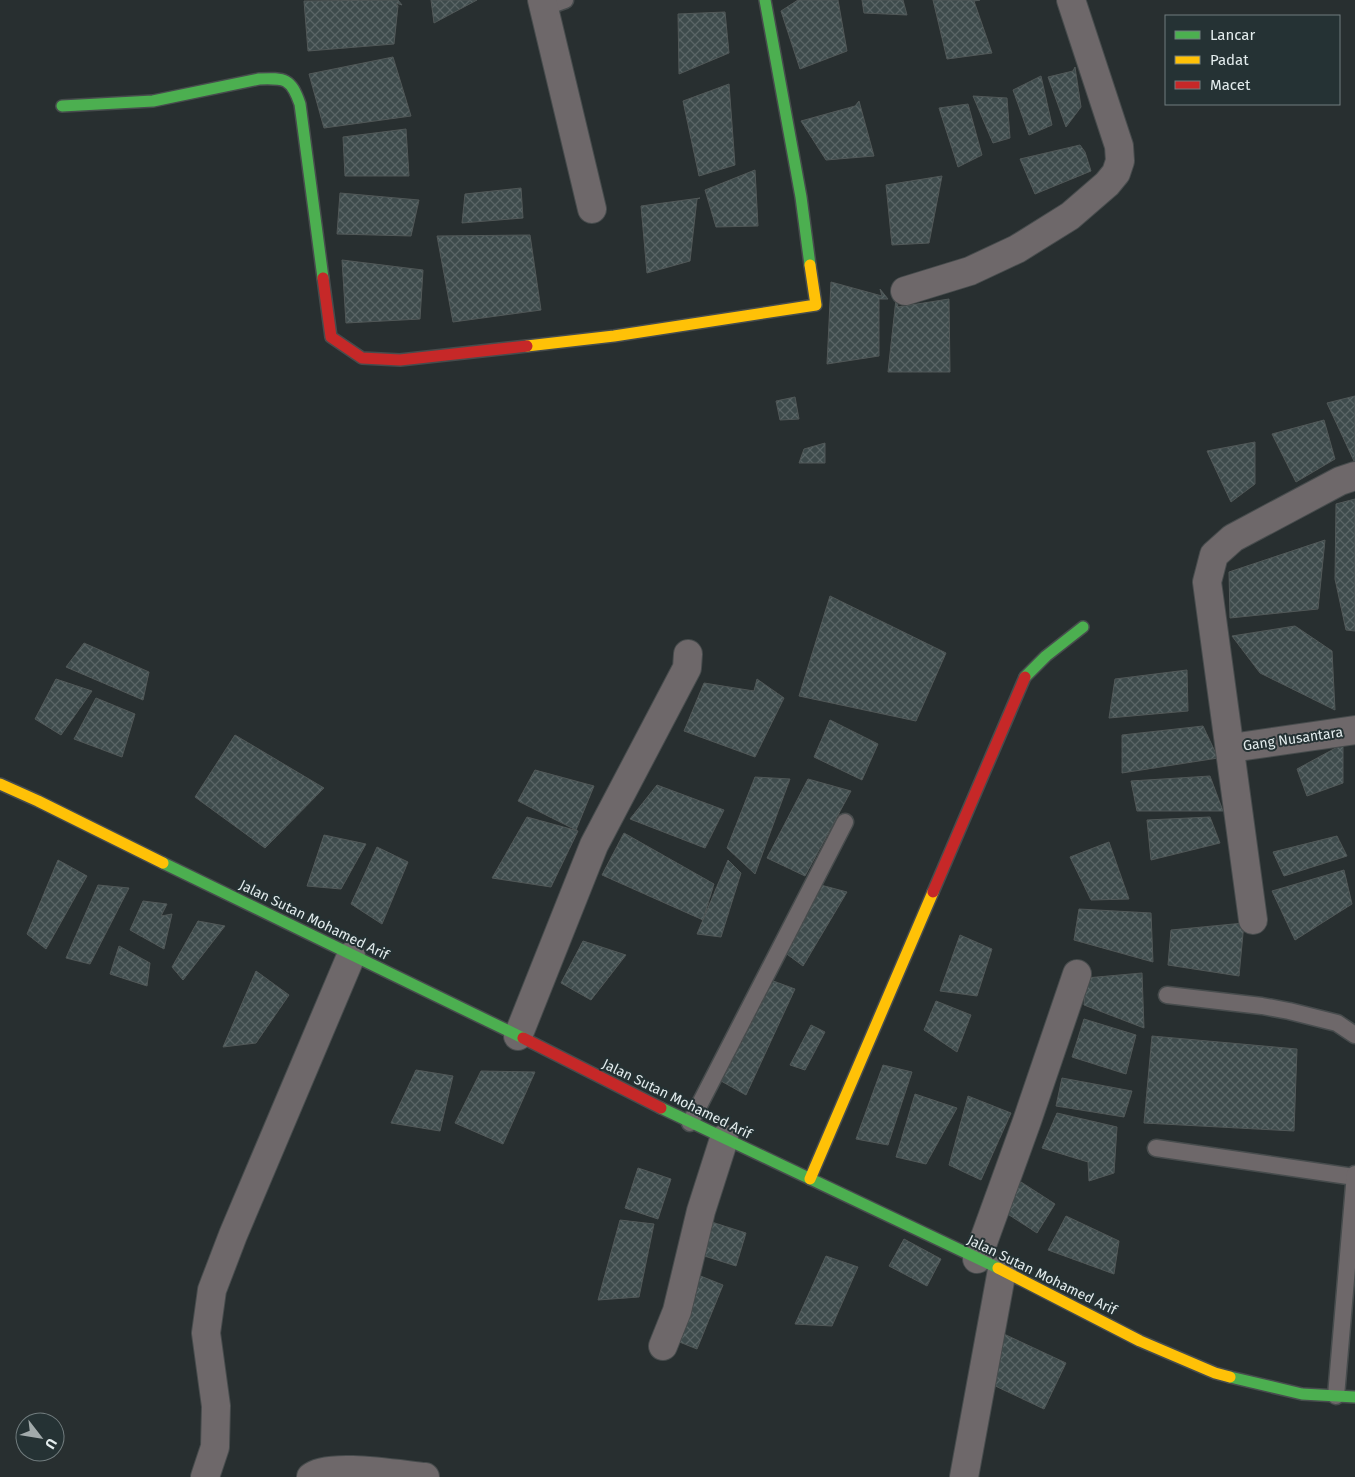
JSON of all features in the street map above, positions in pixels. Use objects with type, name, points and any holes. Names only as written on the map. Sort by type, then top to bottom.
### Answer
[{"type":"street","points":[[62,106],[153,101],[259,79],[277,78],[286,80],[294,87],[300,104],[332,337],[362,358],[400,360],[614,336],[816,305],[801,197],[765,0]]},
{"type":"street","points":[[906,291],[970,271],[1017,249],[1070,216],[1107,184],[1116,173],[1120,161],[1119,146],[1071,0]]},
{"type":"street","points":[[550,3],[592,209]]},
{"type":"street","points":[[1253,920],[1207,582],[1214,555],[1233,538],[1340,481],[1355,476]]},
{"type":"street","points":[[810,1179],[1024,679],[1046,656],[1083,627]]},
{"type":"street","points":[[518,1036],[594,846],[687,668],[688,654]]},
{"type":"street","name":"Gang Nusantara","points":[[1231,748],[1355,730]]},
{"type":"street","name":"Jalan Sutan Mohamed Arif","points":[[0,784],[47,805],[351,956],[518,1036],[690,1123],[1002,1270],[1140,1341],[1215,1373],[1302,1394],[1355,1397]]},
{"type":"street","points":[[205,1477],[215,1447],[216,1406],[206,1333],[212,1290],[351,956]]},
{"type":"street","points":[[977,1259],[1077,974]]},
{"type":"street","points":[[663,1346],[676,1311],[701,1211],[724,1139]]},
{"type":"street","points":[[964,1477],[1002,1270]]},
{"type":"street","points":[[312,1477],[315,1474],[343,1469],[425,1477]]},
{"type":"lane","points":[[690,1123],[845,822]]},
{"type":"lane","points":[[1167,995],[1289,1011],[1337,1023],[1355,1035]]},
{"type":"lane","points":[[1156,1148],[1355,1175],[1336,1396]]},
{"type":"building","points":[[398,0],[402,5],[396,3],[398,6],[394,44],[308,51],[304,1]]},
{"type":"building","points":[[431,0],[477,0],[434,23]]},
{"type":"building","points":[[798,0],[838,0],[847,51],[800,69],[781,11]]},
{"type":"building","points":[[862,0],[903,0],[907,15],[864,13]]},
{"type":"building","points":[[933,0],[980,0],[974,1],[992,53],[947,59]]},
{"type":"building","points":[[725,12],[729,53],[679,74],[678,14]]},
{"type":"building","points":[[393,57],[411,116],[324,128],[309,74]]},
{"type":"building","points":[[1075,67],[1081,107],[1066,127],[1048,77],[1073,71]]},
{"type":"building","points":[[1041,76],[1052,125],[1029,135],[1013,90]]},
{"type":"building","points":[[729,84],[735,165],[699,176],[683,101]]},
{"type":"building","points":[[973,96],[1007,98],[1010,138],[993,143]]},
{"type":"building","points":[[859,101],[874,156],[826,160],[801,121],[855,106]]},
{"type":"building","points":[[968,104],[982,155],[958,167],[939,108]]},
{"type":"building","points":[[406,129],[409,176],[345,176],[343,137]]},
{"type":"building","points":[[1080,145],[1085,152],[1091,171],[1035,194],[1020,159]]},
{"type":"building","points":[[755,170],[758,226],[716,227],[705,190]]},
{"type":"building","points":[[942,176],[929,243],[892,245],[886,185]]},
{"type":"building","points":[[521,188],[523,218],[462,223],[465,194]]},
{"type":"building","points":[[340,193],[419,200],[411,236],[337,234]]},
{"type":"building","points":[[700,198],[697,199],[690,261],[647,273],[641,206]]},
{"type":"building","points":[[530,235],[541,310],[453,322],[437,236]]},
{"type":"building","points":[[342,260],[423,270],[420,319],[346,323]]},
{"type":"building","points":[[831,282],[882,296],[880,289],[888,299],[879,299],[879,356],[827,364]]},
{"type":"building","points":[[896,299],[898,307],[949,299],[950,372],[888,372]]},
{"type":"building","points":[[1355,396],[1355,461],[1354,461],[1327,403]]},
{"type":"building","points":[[795,397],[799,419],[780,420],[776,401]]},
{"type":"building","points":[[1324,420],[1335,459],[1296,482],[1272,434]]},
{"type":"building","points":[[1255,442],[1255,484],[1231,502],[1207,451]]},
{"type":"building","points":[[825,443],[825,463],[799,463],[804,449]]},
{"type":"building","points":[[1355,499],[1355,631],[1346,630],[1335,579],[1336,504]]},
{"type":"building","points":[[1325,540],[1318,609],[1230,618],[1229,572]]},
{"type":"building","points":[[830,596],[946,653],[916,721],[799,696]]},
{"type":"building","points":[[1295,626],[1332,651],[1335,710],[1260,673],[1232,636]]},
{"type":"building","points":[[84,643],[149,672],[143,700],[66,667]]},
{"type":"building","points":[[1187,670],[1188,711],[1109,718],[1115,679]]},
{"type":"building","points":[[56,679],[92,691],[61,735],[35,719]]},
{"type":"building","points":[[757,679],[784,698],[755,757],[684,731],[704,683],[754,691]]},
{"type":"building","points":[[96,698],[135,714],[122,757],[74,739]]},
{"type":"building","points":[[830,720],[878,744],[862,780],[814,757]]},
{"type":"building","points":[[1203,726],[1218,758],[1122,773],[1122,735]]},
{"type":"building","points":[[235,735],[324,788],[265,848],[195,797]]},
{"type":"building","points":[[1343,744],[1343,783],[1307,796],[1297,769]]},
{"type":"building","points":[[535,770],[594,786],[576,830],[518,801]]},
{"type":"building","points":[[1210,776],[1223,811],[1137,811],[1131,781]]},
{"type":"building","points":[[755,777],[790,779],[755,874],[727,848]]},
{"type":"building","points":[[808,779],[851,791],[805,876],[767,858]]},
{"type":"building","points":[[657,785],[724,810],[705,848],[630,819]]},
{"type":"building","points":[[527,817],[578,831],[551,887],[492,878]]},
{"type":"building","points":[[1210,817],[1220,843],[1151,860],[1147,820]]},
{"type":"building","points":[[624,833],[714,884],[703,920],[602,875]]},
{"type":"building","points":[[324,835],[366,844],[341,889],[307,886]]},
{"type":"building","points":[[1337,836],[1347,856],[1284,876],[1273,852]]},
{"type":"building","points":[[1109,842],[1129,899],[1091,900],[1070,857]]},
{"type":"building","points":[[377,847],[408,862],[382,924],[351,904]]},
{"type":"building","points":[[58,860],[87,876],[46,949],[27,934]]},
{"type":"building","points":[[728,860],[741,873],[721,937],[697,934]]},
{"type":"building","points":[[1344,870],[1352,904],[1295,940],[1272,891]]},
{"type":"building","points":[[817,884],[847,892],[803,966],[780,949]]},
{"type":"building","points":[[98,885],[129,888],[90,964],[66,958]]},
{"type":"building","points":[[143,901],[167,904],[161,916],[172,914],[164,949],[130,930]]},
{"type":"building","points":[[1079,909],[1151,913],[1153,962],[1074,940]]},
{"type":"building","points":[[198,921],[225,926],[183,980],[172,967]]},
{"type":"building","points":[[1244,923],[1239,976],[1168,965],[1171,930]]},
{"type":"building","points":[[960,935],[992,949],[977,996],[940,991]]},
{"type":"building","points":[[583,941],[626,955],[591,1000],[561,983]]},
{"type":"building","points":[[119,946],[150,963],[147,986],[110,974]]},
{"type":"building","points":[[256,971],[289,995],[256,1043],[223,1047]]},
{"type":"building","points":[[1142,973],[1144,1028],[1084,1005],[1086,978]]},
{"type":"building","points":[[765,978],[795,989],[746,1095],[714,1077]]},
{"type":"building","points":[[936,1001],[971,1015],[957,1052],[924,1030]]},
{"type":"building","points":[[1084,1019],[1136,1035],[1126,1074],[1072,1057]]},
{"type":"building","points":[[811,1025],[825,1032],[805,1070],[790,1065]]},
{"type":"building","points":[[1152,1036],[1297,1049],[1294,1131],[1144,1123]]},
{"type":"building","points":[[883,1065],[912,1072],[888,1145],[856,1139]]},
{"type":"building","points":[[416,1070],[453,1076],[440,1131],[391,1123]]},
{"type":"building","points":[[481,1071],[535,1072],[503,1144],[455,1123]]},
{"type":"building","points":[[1062,1078],[1132,1091],[1124,1117],[1056,1106]]},
{"type":"building","points":[[915,1094],[957,1108],[926,1164],[896,1157]]},
{"type":"building","points":[[968,1096],[1011,1113],[981,1180],[949,1165]]},
{"type":"building","points":[[1057,1113],[1117,1127],[1114,1173],[1089,1181],[1088,1162],[1042,1148]]},
{"type":"building","points":[[638,1168],[671,1179],[658,1219],[625,1208]]},
{"type":"building","points":[[1021,1182],[1055,1204],[1037,1233],[1003,1211]]},
{"type":"building","points":[[1066,1216],[1119,1241],[1114,1274],[1048,1250]]},
{"type":"building","points":[[699,1218],[746,1233],[736,1266],[698,1254]]},
{"type":"building","points":[[620,1220],[654,1224],[639,1297],[598,1300]]},
{"type":"building","points":[[904,1239],[941,1259],[927,1286],[889,1266]]},
{"type":"building","points":[[826,1256],[858,1267],[832,1326],[795,1324]]},
{"type":"building","points":[[698,1275],[723,1285],[697,1349],[672,1339]]},
{"type":"building","points":[[991,1328],[1066,1363],[1044,1409],[989,1383]]},
{"type":"traffic: fast","points":[[765,0],[801,197],[810,265]]},
{"type":"traffic: fast","points":[[62,106],[153,101],[259,79],[286,81],[297,95],[300,104],[323,278]]},
{"type":"traffic: fast","points":[[1025,677],[1046,656],[1083,627]]},
{"type":"traffic: fast","points":[[163,863],[523,1038]]},
{"type":"traffic: fast","points":[[661,1108],[998,1268]]},
{"type":"traffic: fast","points":[[1230,1377],[1302,1394],[1355,1397]]},
{"type":"traffic: slow","points":[[527,346],[614,336],[816,305],[810,265]]},
{"type":"traffic: slow","points":[[0,784],[163,863]]},
{"type":"traffic: slow","points":[[810,1179],[933,892]]},
{"type":"traffic: slow","points":[[998,1268],[1140,1341],[1215,1373],[1230,1377]]},
{"type":"traffic: jam","points":[[323,278],[331,337],[362,358],[400,360],[527,346]]},
{"type":"traffic: jam","points":[[933,892],[1025,677]]},
{"type":"traffic: jam","points":[[523,1038],[661,1108]]}]
